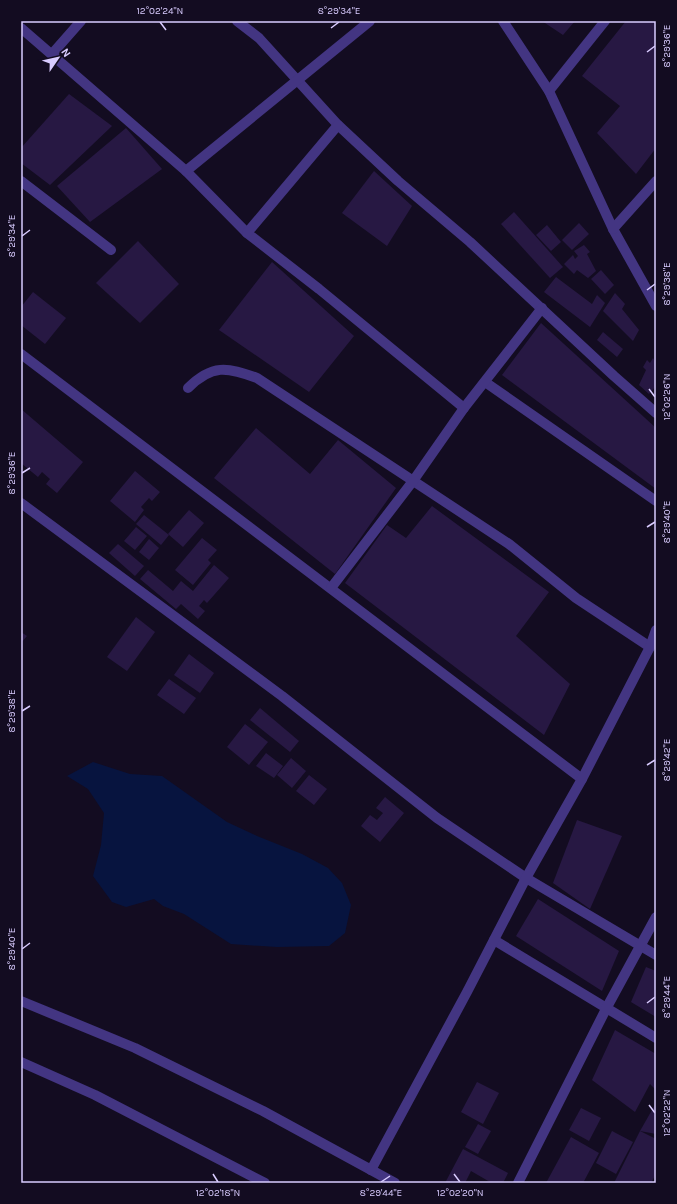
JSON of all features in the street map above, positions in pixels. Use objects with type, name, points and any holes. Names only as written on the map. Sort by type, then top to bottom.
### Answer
[{"type":"street","points":[[52,54],[81,21]]},
{"type":"street","points":[[237,21],[259,38],[338,125],[398,181],[470,242],[656,413]]},
{"type":"street","points":[[186,171],[370,21]]},
{"type":"street","points":[[503,21],[549,91],[612,229],[656,306]]},
{"type":"street","points":[[549,91],[605,21]]},
{"type":"street","points":[[21,28],[186,171],[248,234],[319,289],[464,408]]},
{"type":"street","points":[[248,234],[338,125]]},
{"type":"street","points":[[21,181],[111,250]]},
{"type":"street","points":[[612,229],[656,181]]},
{"type":"street","points":[[331,588],[414,481],[464,408],[542,308]]},
{"type":"street","points":[[21,354],[582,779]]},
{"type":"street","points":[[188,388],[198,379],[213,370],[236,370],[257,378],[509,544],[576,598],[650,647]]},
{"type":"street","points":[[485,382],[656,501]]},
{"type":"street","points":[[21,503],[276,692],[437,818],[526,878],[656,955]]},
{"type":"street","points":[[371,1170],[526,878],[582,779],[650,647],[656,630]]},
{"type":"street","points":[[518,1183],[607,1007],[656,917]]},
{"type":"street","points":[[494,940],[656,1038]]},
{"type":"street","points":[[21,1001],[135,1048],[263,1111],[395,1183]]},
{"type":"street","points":[[21,1062],[94,1095],[265,1183]]},
{"type":"water","points":[[93,762],[130,774],[162,776],[227,822],[302,854],[328,868],[342,883],[351,905],[345,933],[329,946],[277,947],[231,944],[184,914],[163,906],[154,899],[126,907],[112,902],[93,876],[101,845],[104,813],[88,789],[67,776]]},
{"type":"building","points":[[542,21],[575,21],[563,35]]},
{"type":"building","points":[[626,21],[656,21],[656,148],[636,174],[597,133],[620,106],[582,76]]},
{"type":"building","points":[[69,94],[112,126],[50,185],[21,163],[21,148]]},
{"type":"building","points":[[126,128],[162,169],[90,222],[57,186]]},
{"type":"building","points":[[374,171],[412,206],[387,246],[342,213]]},
{"type":"building","points":[[514,212],[563,267],[550,278],[501,224]]},
{"type":"building","points":[[579,223],[589,234],[572,250],[562,240]]},
{"type":"building","points":[[547,225],[561,242],[551,251],[536,235]]},
{"type":"building","points":[[138,241],[179,284],[140,323],[96,283]]},
{"type":"building","points":[[584,245],[590,252],[587,254],[596,271],[588,278],[577,270],[574,274],[564,264],[573,255],[575,259],[578,256],[574,251]]},
{"type":"building","points":[[272,262],[354,336],[309,392],[219,330]]},
{"type":"building","points":[[601,270],[614,285],[605,294],[591,279]]},
{"type":"building","points":[[556,277],[592,304],[597,295],[605,303],[590,327],[544,292]]},
{"type":"building","points":[[33,292],[66,318],[45,344],[21,325],[21,307]]},
{"type":"building","points":[[615,293],[625,304],[622,309],[639,330],[633,341],[603,311]]},
{"type":"building","points":[[541,323],[656,428],[656,489],[502,375]]},
{"type":"building","points":[[603,332],[623,349],[617,357],[597,340]]},
{"type":"building","points":[[653,358],[656,363],[656,386],[649,394],[639,385],[646,370],[643,367],[647,360],[650,363]]},
{"type":"building","points":[[21,409],[83,462],[57,493],[46,484],[50,479],[42,472],[38,477],[21,463]]},
{"type":"building","points":[[256,428],[310,474],[338,440],[396,488],[335,574],[214,478]]},
{"type":"building","points":[[135,471],[160,492],[152,501],[149,498],[141,507],[144,510],[135,522],[110,501]]},
{"type":"building","points":[[432,506],[549,592],[516,636],[570,684],[544,735],[345,583],[387,525],[406,538]]},
{"type":"building","points":[[189,510],[204,523],[183,547],[168,534]]},
{"type":"building","points":[[144,515],[169,535],[161,545],[136,524]]},
{"type":"building","points":[[136,527],[147,536],[135,550],[124,541]]},
{"type":"building","points":[[202,538],[217,550],[208,560],[211,563],[193,585],[175,570]]},
{"type":"building","points":[[149,539],[159,548],[149,560],[139,552]]},
{"type":"building","points":[[118,544],[144,566],[135,576],[109,553]]},
{"type":"building","points":[[214,565],[229,578],[207,603],[204,600],[199,606],[205,611],[198,619],[181,604],[176,609],[140,579],[148,570],[173,591],[181,581],[193,591]]},
{"type":"building","points":[[136,617],[155,632],[127,671],[107,657]]},
{"type":"building","points":[[21,632],[27,636],[21,643]]},
{"type":"building","points":[[189,654],[214,673],[200,693],[174,675]]},
{"type":"building","points":[[169,679],[196,698],[184,714],[157,695]]},
{"type":"building","points":[[260,708],[299,741],[290,752],[250,720]]},
{"type":"building","points":[[245,724],[268,742],[249,765],[227,747]]},
{"type":"building","points":[[266,753],[283,766],[274,778],[256,766]]},
{"type":"building","points":[[291,758],[306,771],[292,788],[277,775]]},
{"type":"building","points":[[309,775],[327,789],[314,805],[296,791]]},
{"type":"building","points":[[385,797],[404,813],[380,842],[361,826],[370,815],[377,820],[383,813],[376,808]]},
{"type":"building","points":[[577,820],[622,836],[590,909],[553,883]]},
{"type":"building","points":[[538,899],[619,951],[602,991],[516,936]]},
{"type":"building","points":[[646,967],[656,971],[656,1017],[631,1002]]},
{"type":"building","points":[[615,1030],[656,1054],[656,1090],[650,1084],[635,1112],[592,1080]]},
{"type":"building","points":[[477,1082],[499,1093],[483,1124],[461,1112]]},
{"type":"building","points":[[656,1103],[656,1134],[640,1131]]},
{"type":"building","points":[[581,1108],[601,1118],[589,1141],[569,1130]]},
{"type":"building","points":[[478,1124],[491,1131],[478,1154],[465,1147]]},
{"type":"building","points":[[612,1131],[633,1142],[616,1174],[596,1163]]},
{"type":"building","points":[[640,1131],[656,1139],[656,1174],[651,1183],[614,1183]]},
{"type":"building","points":[[571,1137],[599,1153],[583,1183],[546,1183]]},
{"type":"building","points":[[463,1149],[508,1173],[503,1183],[489,1183],[490,1182],[471,1171],[465,1183],[445,1183]]}]
